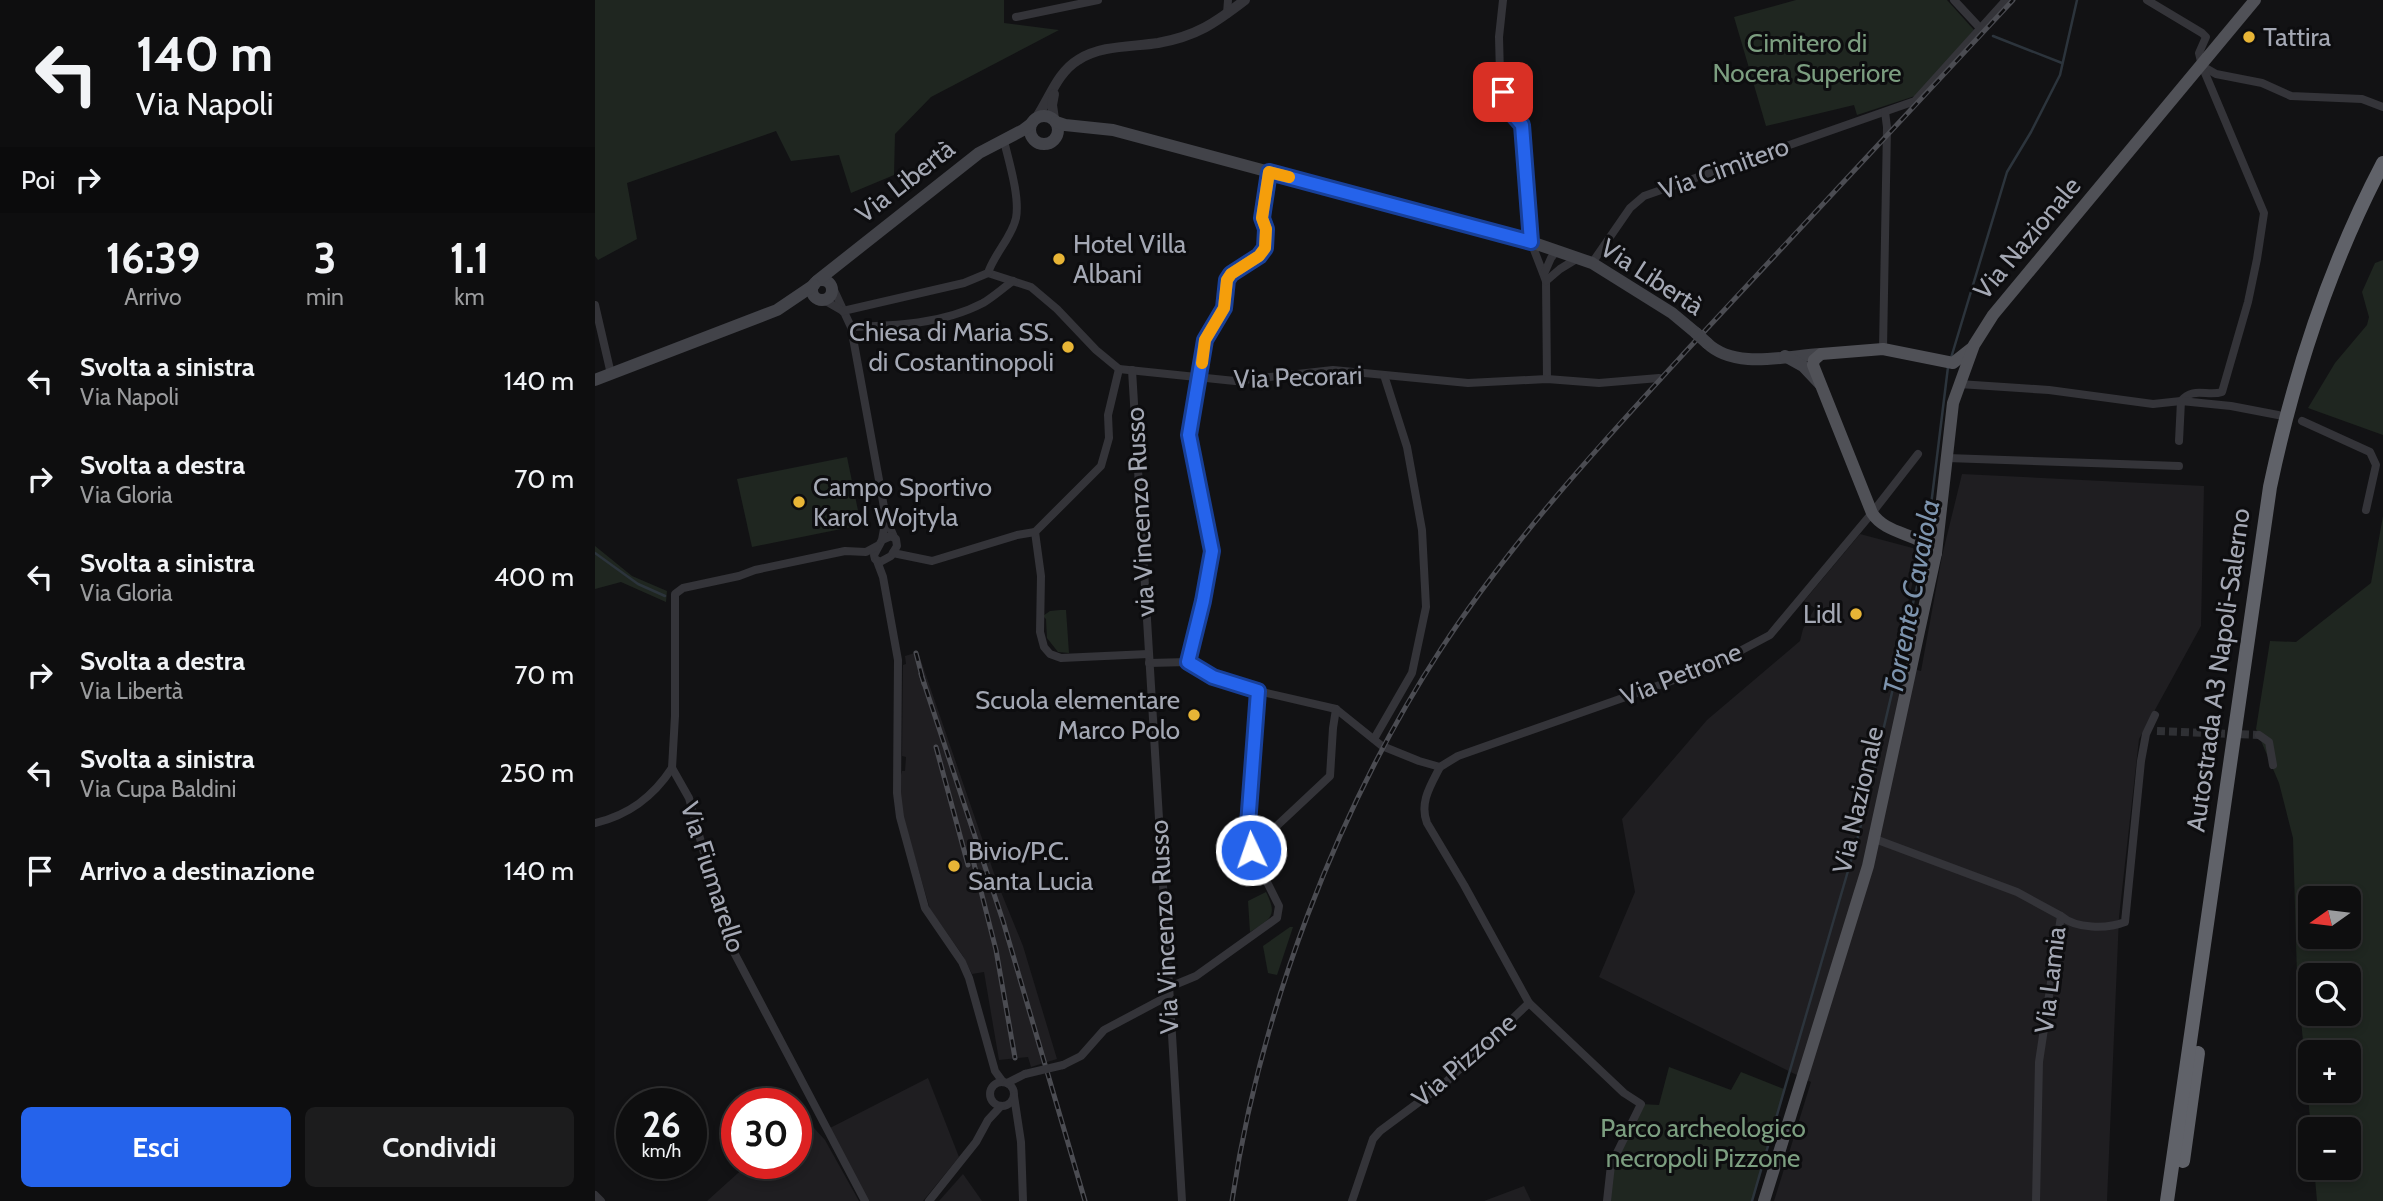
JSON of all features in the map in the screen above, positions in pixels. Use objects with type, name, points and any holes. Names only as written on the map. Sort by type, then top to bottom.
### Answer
[{"type":"highway","name":"Autostrada A3 Napoli-Salerno","points":[[2167,1201],[2253,593],[2273,474],[2300,364],[2319,307],[2350,231],[2383,163]]},
{"type":"highway","name":"Autostrada A3 Napoli-Salerno","points":[[2177,1201],[2276,503],[2295,416],[2316,345],[2354,242],[2383,182]]},
{"type":"main road","name":"Via Nazionale","points":[[1764,1201],[1875,839],[1936,553],[1953,402],[1959,384],[1985,325],[2255,0]]},
{"type":"main road","points":[[1034,141],[1030,134],[1034,120],[1046,115],[1055,121],[1058,130],[1055,140]]},
{"type":"main road","name":"Via Libertà","points":[[791,302],[979,153],[1023,130],[1034,120]]},
{"type":"main road","name":"Via Libertà","points":[[1055,121],[1113,130],[1580,257],[1672,313],[1716,351],[1730,358],[1746,360],[1883,349],[1947,361]]},
{"type":"main road","points":[[1004,141],[1047,144],[1081,127]]},
{"type":"main road","points":[[595,380],[755,319],[791,302],[821,299],[832,294],[838,264]]},
{"type":"main road","points":[[821,299],[812,291],[815,283],[827,280],[832,286]]},
{"type":"main road","points":[[1959,384],[1958,374],[1947,361],[1967,354],[1975,345]]},
{"type":"main road","points":[[1821,354],[1814,360],[1813,365],[1874,516],[1892,530],[1929,545],[1936,553]]},
{"type":"main road","points":[[1785,356],[1803,366],[1822,387]]},
{"type":"main road","points":[[1909,536],[1924,534],[1940,526]]},
{"type":"street","points":[[1016,17],[1098,0]]},
{"type":"street","points":[[1227,14],[1228,0]]},
{"type":"street","points":[[1034,120],[1057,81],[1078,60],[1092,53],[1200,32],[1245,0]]},
{"type":"street","points":[[1503,0],[1499,37],[1500,75],[1507,108],[1522,125],[1531,242],[1548,277]]},
{"type":"street","points":[[1954,0],[1980,28]]},
{"type":"street","name":"Via Cimitero","points":[[1593,263],[1625,214],[1644,196],[1915,101],[2006,0]]},
{"type":"street","points":[[2147,0],[2206,37],[2199,53],[2202,66],[2264,213],[2248,302],[2222,391],[2218,394],[2197,392],[2185,396],[2181,401],[2179,441]]},
{"type":"street","points":[[2202,66],[2216,74],[2262,83],[2291,96],[2362,99],[2383,107]]},
{"type":"street","points":[[1055,121],[1052,105],[1057,81]]},
{"type":"street","points":[[1883,349],[1887,127],[1885,112]]},
{"type":"street","points":[[988,273],[991,262],[1016,219],[1014,191],[1004,141]]},
{"type":"street","points":[[1188,662],[1212,551],[1189,435],[1205,340],[1224,308],[1227,280],[1231,274],[1259,256],[1265,248],[1266,229],[1262,218],[1269,172]]},
{"type":"street","points":[[1547,379],[1548,277],[1557,250]]},
{"type":"street","points":[[1548,277],[1580,257]]},
{"type":"street","points":[[821,299],[843,311],[964,283],[988,273],[1031,287],[1119,369],[1108,415],[1109,438],[1101,466],[1035,532],[932,561],[890,557],[876,560]]},
{"type":"street","points":[[851,327],[908,323],[962,313],[986,302],[1013,281]]},
{"type":"street","points":[[832,286],[851,327],[886,518],[897,546],[883,576]]},
{"type":"street","points":[[595,305],[611,374]]},
{"type":"street","name":"Via Pecorari","points":[[1119,369],[1235,381],[1333,370],[1468,383],[1547,379],[1599,383],[1659,378]]},
{"type":"street","name":"via Vincenzo Russo","points":[[1132,370],[1149,658]]},
{"type":"street","points":[[1374,739],[1412,673],[1426,607],[1420,518],[1407,447],[1384,375]]},
{"type":"street","points":[[1959,384],[2049,390],[2153,404],[2181,401],[2231,406],[2278,415]]},
{"type":"street","points":[[2302,421],[2371,452],[2375,465],[2366,510]]},
{"type":"street","name":"Via Petrone","points":[[1440,766],[1458,756],[1708,668],[1770,635],[1874,516],[1918,454]]},
{"type":"street","points":[[1947,458],[2179,466]]},
{"type":"street","points":[[886,518],[874,555],[883,576],[898,660],[897,793],[900,817],[925,908],[966,970],[995,1071],[1014,1094],[1021,1142],[1023,1201]]},
{"type":"street","points":[[1035,532],[1041,576],[1040,632],[1049,654],[1061,658],[1149,658],[1188,662],[1213,677],[1258,691],[1336,709],[1374,739],[1395,751],[1440,766]]},
{"type":"street","points":[[876,560],[866,552],[888,536],[894,537]]},
{"type":"street","name":"Via Fiumarello","points":[[865,1201],[728,941],[689,798],[672,768],[675,716],[674,594],[683,588],[755,570],[845,551],[866,552]]},
{"type":"street","name":"Via Vincenzo Russo","points":[[1149,658],[1182,1201]]},
{"type":"street","points":[[992,1086],[1062,1065],[1081,1056],[1104,1030],[1196,976],[1277,918],[1279,906],[1247,838],[1258,691]]},
{"type":"street","points":[[1251,850],[1330,776],[1336,709]]},
{"type":"street","points":[[2061,916],[2068,922],[2099,926],[2112,927],[2125,922],[2141,761],[2146,734],[2155,715]]},
{"type":"street","points":[[2146,734],[2157,731]]},
{"type":"street","points":[[2259,736],[2268,740],[2271,745],[2273,765]]},
{"type":"street","name":"Via Pizzone","points":[[1352,1201],[1373,1139],[1380,1131],[1446,1082],[1529,1003],[1464,885],[1426,823],[1423,812],[1425,798],[1440,766]]},
{"type":"street","points":[[595,823],[628,812],[654,791],[672,768]]},
{"type":"street","name":"Via Lamia","points":[[1875,839],[2017,892],[2061,916],[2039,1062],[2036,1201]]},
{"type":"street","points":[[1529,1003],[1624,1093],[1641,1104],[1611,1165],[1607,1201]]},
{"type":"street","points":[[989,1120],[995,1071]]},
{"type":"street","points":[[929,1201],[976,1142],[989,1120],[1011,1102],[1023,1076]]},
{"type":"street","points":[[990,1098],[995,1104],[1003,1106],[1018,1126]]},
{"type":"street","points":[[595,1195],[601,1201]]},
{"type":"shaded area","points":[[1962,474],[2204,486],[2201,626],[2139,739],[2119,917],[2107,1201],[1774,1201],[1811,1082],[1599,977],[1635,892],[1622,819],[1707,720],[1800,641],[1803,629],[1815,608],[1804,601],[1860,534],[1920,550],[1894,664],[1921,671],[1942,556]]},
{"type":"shaded area","name":"Bivio/P.C. Santa Lucia","points":[[918,652],[997,882],[1023,946],[1057,1059],[1031,1067],[1028,1057],[999,1060],[984,972],[972,974],[963,956],[930,909],[903,818],[897,792],[902,771],[905,771],[906,757],[902,756],[903,665],[906,664],[905,656]]},
{"type":"shaded area","points":[[928,1078],[959,1157],[923,1201],[868,1201],[830,1128]]},
{"type":"shaded area","points":[[812,1126],[825,1140],[859,1201],[707,1201],[731,1179],[812,1179]]},
{"type":"shaded area","points":[[963,1174],[982,1201],[939,1201]]},
{"type":"shaded area","points":[[1524,1186],[1531,1201],[1484,1201]]},
{"type":"green space","points":[[595,0],[1004,0],[1004,23],[1059,30],[931,97],[895,134],[894,175],[851,193],[839,155],[791,161],[776,131],[627,183],[637,239],[598,260],[595,256]]},
{"type":"green space","name":"Cimitero di Nocera Superiore","points":[[1796,0],[1947,0],[1974,30],[1918,95],[1857,115],[1854,105],[1766,126],[1734,17]]},
{"type":"green space","points":[[2383,260],[2383,435],[2308,408],[2335,363],[2367,325],[2369,317],[2362,292],[2375,263]]},
{"type":"green space","name":"Campo Sportivo Karol Wojtyla","points":[[847,457],[861,525],[752,547],[737,479]]},
{"type":"green space","points":[[2383,516],[2383,1201],[2317,1201],[2315,1180],[2361,1180],[2361,1117],[2310,1117],[2309,1103],[2361,1103],[2361,1040],[2303,1040],[2302,1026],[2361,1026],[2361,963],[2298,963],[2298,987],[2293,838],[2279,783],[2256,729],[2270,641],[2296,642],[2371,583]]},
{"type":"green space","points":[[595,546],[632,576],[667,591],[666,602],[621,582],[595,589]]},
{"type":"green space","points":[[1066,610],[1069,653],[1058,652],[1047,638],[1046,619],[1043,616],[1050,611]]},
{"type":"green space","points":[[1266,892],[1272,912],[1263,924],[1250,932],[1248,901]]},
{"type":"green space","points":[[1293,927],[1277,975],[1268,973],[1263,946]]},
{"type":"green space","name":"Parco archeologico necropoli Pizzone","points":[[1669,1067],[1731,1090],[1741,1072],[1784,1089],[1752,1201],[1609,1201],[1611,1165],[1641,1104],[1659,1105]]},
{"type":"waterway","name":"Torrente Cavaiola","points":[[1951,358],[2007,172],[2060,75],[2077,0]]},
{"type":"waterway","points":[[1993,36],[2062,63]]},
{"type":"waterway","name":"Torrente Cavaiola","points":[[1927,538],[1948,367]]},
{"type":"waterway","name":"Torrente Cavaiola","points":[[1752,1201],[1859,833],[1926,548]]},
{"type":"waterway","points":[[595,553],[638,584],[665,596]]},
{"type":"tunnel","points":[[2157,731],[2259,735]]},
{"type":"railway","points":[[1232,1201],[1262,1058],[1283,985],[1308,914],[1368,776],[1441,649],[1527,531],[1590,457],[2013,0]]},
{"type":"railway","points":[[916,653],[924,684]]},
{"type":"railway","points":[[921,674],[1003,921],[1085,1201]]},
{"type":"railway","points":[[936,747],[968,865]]},
{"type":"railway","points":[[971,852],[996,950],[1015,1058]]},
{"type":"slow traffic","points":[[1202,363],[1205,340],[1224,308],[1227,280],[1231,274],[1259,256],[1265,248],[1266,229],[1262,218],[1269,172],[1289,177]]},
{"type":"place","name":"Tattira","points":[[2249,37]]},
{"type":"place","name":"Hotel Villa Albani","points":[[1059,259]]},
{"type":"place","name":"Chiesa di Maria SS. di Costantinopoli","points":[[1068,347]]},
{"type":"place","name":"Campo Sportivo Karol Wojtyla","points":[[799,502]]},
{"type":"place","name":"Lidl","points":[[1856,614]]},
{"type":"place","name":"Scuola elementare Marco Polo","points":[[1194,715]]},
{"type":"place","name":"Bivio/P.C. Santa Lucia","points":[[954,866]]},
{"type":"route","points":[[1251,850],[1247,838],[1258,691],[1213,677],[1188,662],[1212,551],[1189,435],[1205,340],[1224,308],[1227,280],[1231,274],[1259,256],[1265,248],[1266,229],[1262,218],[1269,172],[1531,242],[1522,125],[1507,108],[1503,92]]}]
